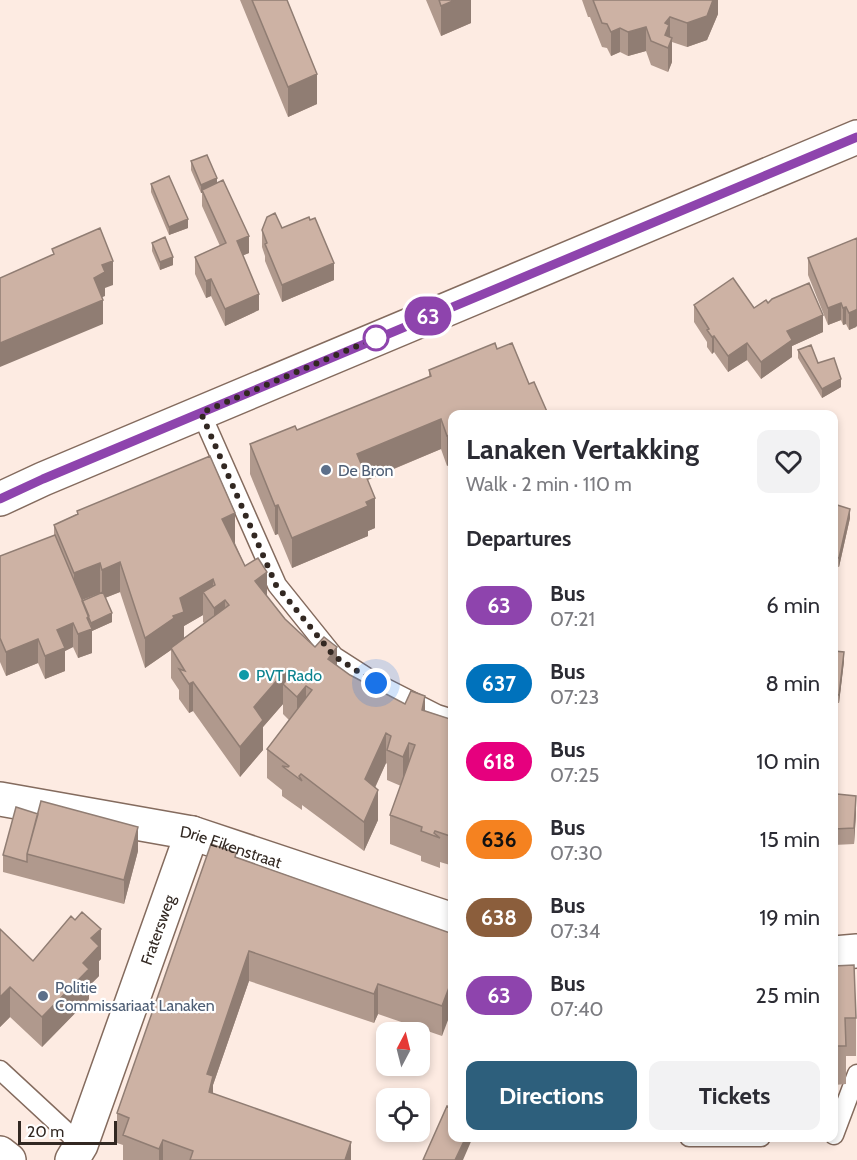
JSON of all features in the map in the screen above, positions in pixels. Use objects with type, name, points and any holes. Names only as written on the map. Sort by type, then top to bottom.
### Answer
[{"type":"street","points":[[0,499],[857,137]]},
{"type":"street","name":"Drie Eikenstraat","points":[[0,799],[192,832],[448,918]]},
{"type":"street","name":"Fratersweg","points":[[76,1152],[192,832]]},
{"type":"street","points":[[838,953],[857,951]]},
{"type":"street","points":[[0,1153],[9,1160]]},
{"type":"lane","points":[[201,413],[276,585],[334,656],[376,683],[448,717]]},
{"type":"lane","points":[[0,1070],[76,1152]]},
{"type":"lane","points":[[838,1124],[857,1074]]},
{"type":"building","points":[[252,0],[287,0],[317,74],[288,87]]},
{"type":"building","points":[[439,0],[455,0],[441,6]]},
{"type":"building","points":[[593,0],[713,0],[707,16],[687,23],[670,17],[665,23],[669,25],[665,35],[672,38],[668,48],[651,41],[646,27],[628,32],[620,28],[611,32],[607,24],[602,23]]},
{"type":"building","points":[[207,155],[217,178],[201,185],[191,161]]},
{"type":"building","points":[[169,176],[188,219],[169,227],[151,184]]},
{"type":"building","points":[[223,180],[249,236],[237,241],[259,294],[225,309],[211,279],[206,281],[195,257],[226,243],[202,190]]},
{"type":"building","points":[[275,213],[282,228],[309,217],[310,220],[315,218],[334,263],[282,285],[265,244],[267,243],[262,230],[267,217]]},
{"type":"building","points":[[100,228],[113,261],[102,265],[105,272],[94,278],[103,300],[0,343],[0,278],[54,254],[52,249]]},
{"type":"building","points":[[165,237],[173,257],[160,262],[152,243]]},
{"type":"building","points":[[857,238],[857,309],[849,313],[841,303],[828,308],[808,258]]},
{"type":"building","points":[[733,278],[754,308],[766,300],[768,303],[772,299],[809,283],[823,315],[787,331],[792,340],[761,362],[747,343],[728,356],[707,330],[709,329],[694,305]]},
{"type":"building","points":[[495,343],[497,349],[512,343],[529,384],[534,382],[546,410],[448,410],[448,436],[441,419],[357,454],[375,498],[366,502],[368,506],[292,538],[278,505],[275,506],[250,444],[295,426],[297,430],[431,376],[429,370]]},
{"type":"building","points":[[811,345],[818,363],[834,358],[841,379],[822,389],[798,350]]},
{"type":"building","name":"PVT Rado","points":[[210,456],[235,513],[222,519],[245,566],[258,558],[267,572],[255,581],[285,619],[315,647],[324,637],[337,647],[328,659],[350,675],[405,704],[411,691],[425,696],[422,710],[448,718],[448,835],[435,831],[434,833],[440,838],[421,831],[422,827],[390,815],[415,745],[409,743],[403,757],[387,750],[391,736],[386,733],[365,779],[378,790],[364,822],[301,774],[299,776],[302,781],[282,766],[289,766],[267,749],[312,690],[306,686],[297,697],[283,684],[292,674],[286,670],[254,707],[263,720],[240,747],[193,682],[189,684],[179,669],[185,671],[171,648],[229,605],[225,600],[214,608],[203,592],[215,585],[213,579],[180,598],[184,612],[173,616],[174,618],[145,638],[120,562],[102,570],[100,563],[74,573],[54,525],[78,514],[77,511]]},
{"type":"building","points":[[838,505],[850,509],[838,558]]},
{"type":"building","points":[[55,535],[89,616],[87,618],[92,629],[78,634],[73,623],[57,630],[65,648],[45,656],[38,639],[6,652],[0,638],[0,556]]},
{"type":"building","points":[[103,592],[112,613],[91,623],[82,601]]},
{"type":"building","points":[[838,651],[844,652],[838,695]]},
{"type":"building","points":[[838,794],[856,796],[854,828],[838,829]]},
{"type":"building","points":[[41,801],[138,827],[124,880],[27,854]]},
{"type":"building","points":[[16,807],[38,814],[27,862],[3,855]]},
{"type":"building","points":[[211,844],[236,853],[235,857],[448,932],[448,990],[442,1006],[378,984],[374,994],[249,951],[207,1074],[213,1076],[209,1092],[351,1142],[345,1160],[190,1160],[193,1151],[163,1140],[159,1149],[123,1135],[129,1118],[117,1113]]},
{"type":"building","points":[[82,912],[101,929],[91,938],[99,946],[83,963],[89,969],[42,1017],[10,987],[0,997],[0,929],[33,961],[71,916],[75,920]]},
{"type":"building","points":[[854,965],[856,1018],[845,1018],[846,1046],[838,1046],[838,966]]},
{"type":"building","points":[[447,1106],[448,1142],[464,1142],[455,1160],[423,1160]]},
{"type":"bus line","name":"63","points":[[0,499],[857,137]]},
{"type":"place","name":"De Bron","points":[[326,470]]},
{"type":"place","name":"PVT Rado","points":[[244,675]]},
{"type":"place","name":"Politie Commissariaat Lanaken","points":[[43,996]]},
{"type":"route","points":[[376,338],[201,413],[276,585],[334,656],[376,683]]}]
